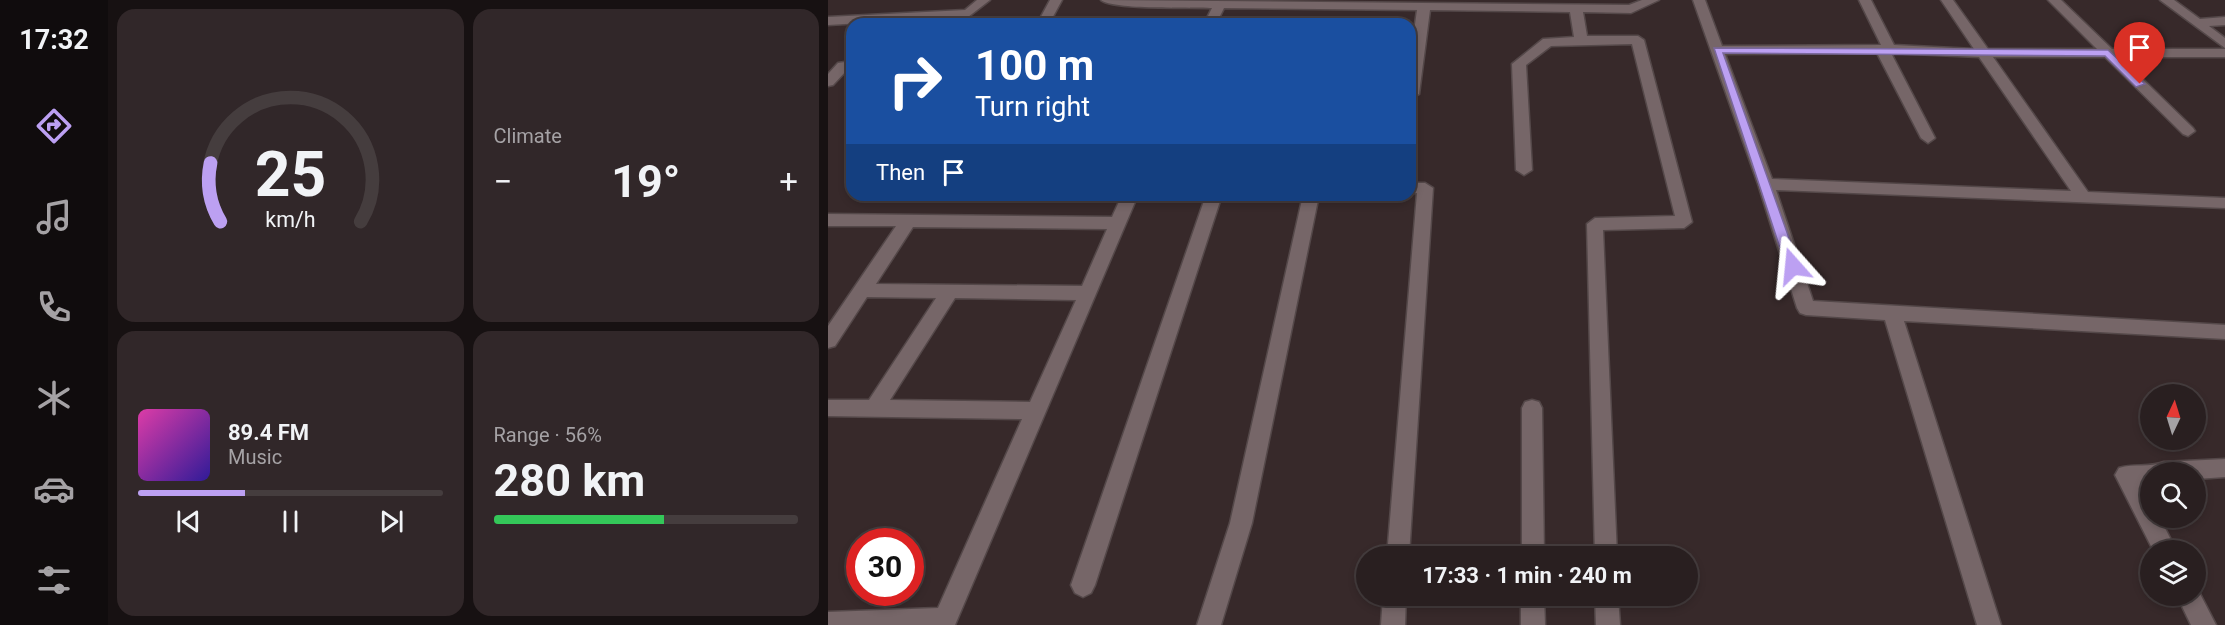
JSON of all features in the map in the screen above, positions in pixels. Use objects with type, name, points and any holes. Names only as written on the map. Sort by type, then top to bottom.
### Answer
[{"type":"street","points":[[903,18],[968,13],[984,0]]},
{"type":"street","points":[[1046,18],[1056,0]]},
{"type":"street","points":[[1107,0],[1143,3],[1397,3],[1425,6],[1576,8],[1608,4],[1631,9],[1653,0]]},
{"type":"street","points":[[1699,0],[1766,184],[1806,308],[2225,332]]},
{"type":"street","points":[[1865,0],[1928,138]]},
{"type":"street","points":[[1947,0],[2083,197]]},
{"type":"street","points":[[2054,0],[2188,131]]},
{"type":"street","points":[[2166,0],[2225,44]]},
{"type":"street","points":[[1215,18],[1228,2]]},
{"type":"street","points":[[1416,67],[1425,6]]},
{"type":"street","points":[[1576,8],[1581,40]]},
{"type":"street","points":[[828,21],[846,20]]},
{"type":"street","points":[[2197,23],[2225,21]]},
{"type":"street","points":[[1524,170],[1519,64],[1548,42],[1638,40],[1684,222],[1595,224],[1606,546]]},
{"type":"street","points":[[1717,50],[1886,49],[1984,53],[2225,53]]},
{"type":"street","points":[[828,82],[846,66]]},
{"type":"street","points":[[1766,184],[2225,203]]},
{"type":"street","points":[[1399,546],[1425,188],[1416,188]]},
{"type":"street","points":[[828,624],[944,622],[1127,201]]},
{"type":"street","points":[[1083,585],[1212,201]]},
{"type":"street","points":[[1209,625],[1241,524],[1310,201]]},
{"type":"street","points":[[828,220],[1117,223]]},
{"type":"street","points":[[828,340],[908,221]]},
{"type":"street","points":[[861,290],[1086,293]]},
{"type":"street","points":[[874,409],[950,291]]},
{"type":"street","points":[[1892,312],[1989,625]]},
{"type":"street","points":[[828,408],[1035,411]]},
{"type":"street","points":[[1532,408],[1533,546]]},
{"type":"street","points":[[2206,469],[2225,468]]},
{"type":"street","points":[[2140,474],[2126,475],[2140,502]]},
{"type":"street","points":[[1393,625],[1394,606]]},
{"type":"street","points":[[1533,606],[1533,625]]},
{"type":"street","points":[[1607,606],[1608,625]]},
{"type":"street","points":[[2194,606],[2204,625]]},
{"type":"route","points":[[1793,266],[1717,50],[1889,49],[1984,53],[2108,53],[2140,84]]}]
